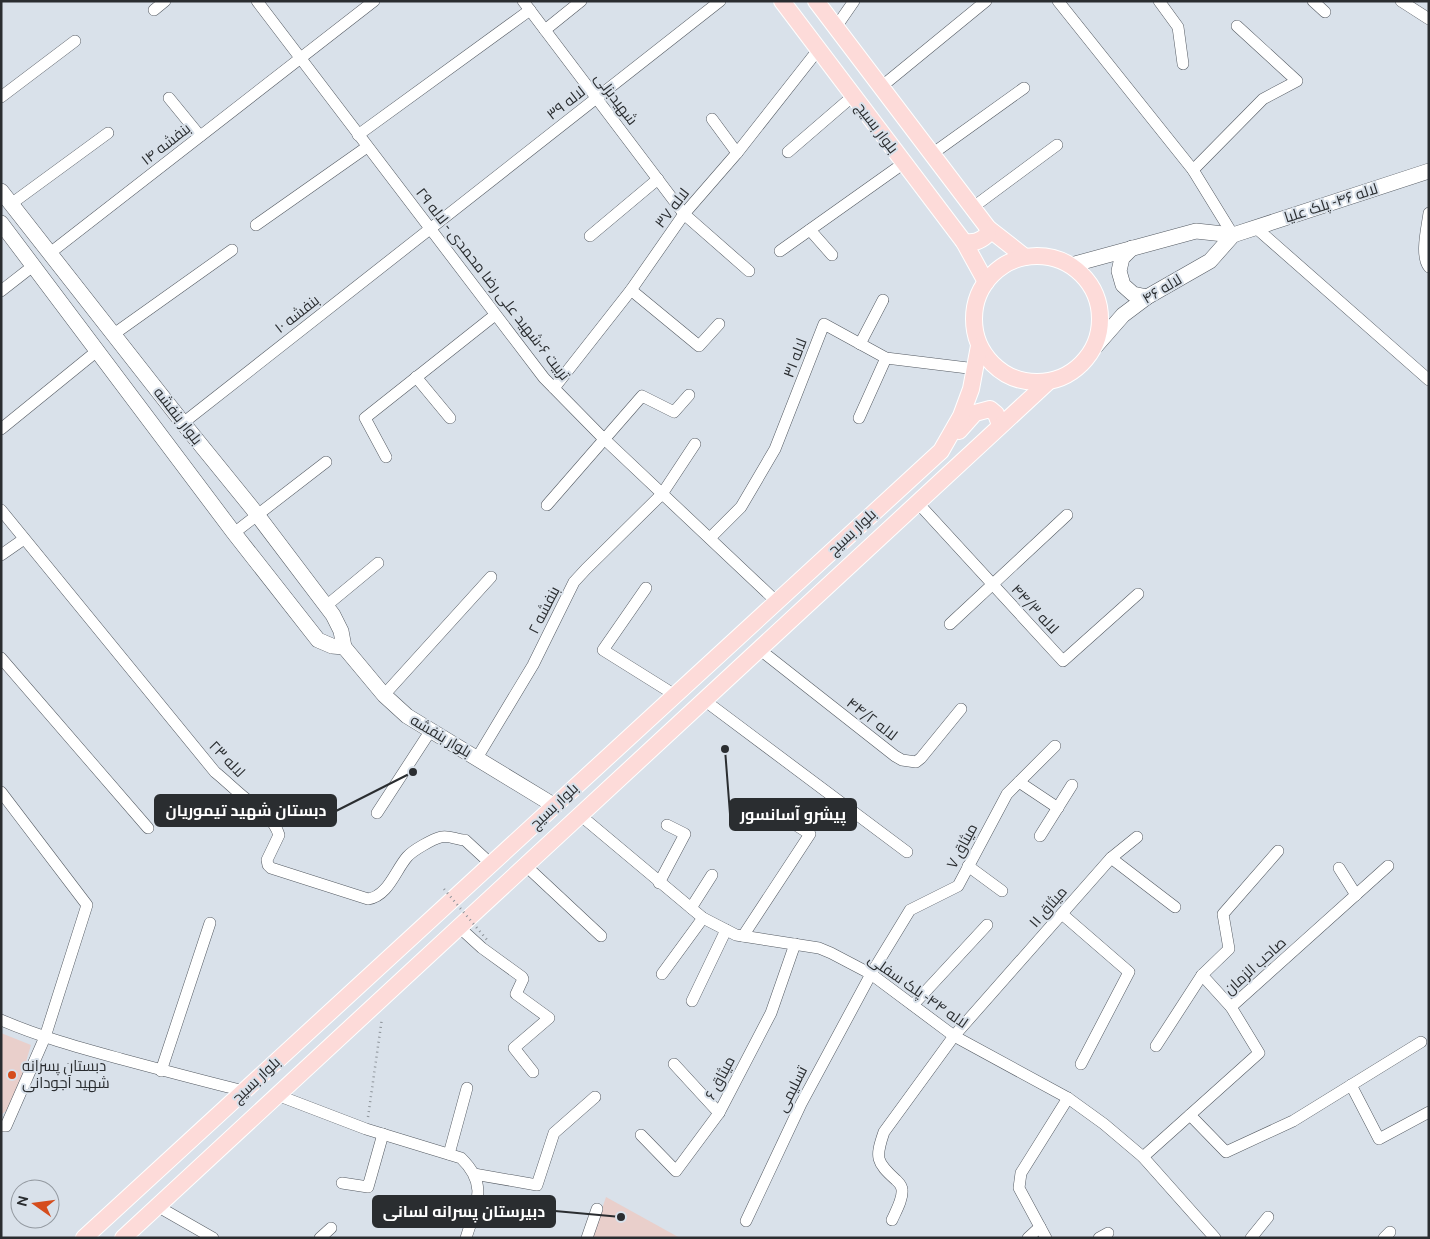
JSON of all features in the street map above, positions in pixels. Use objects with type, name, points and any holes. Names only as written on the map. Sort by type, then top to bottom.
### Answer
[{"type":"main road","name":"بلوار بسیج","points":[[782,1],[964,242],[986,282]]},
{"type":"main road","name":"بلوار بسیج","points":[[816,1],[988,228],[1025,257]]},
{"type":"main road","name":"لاله ۴۶- پلک علیا","points":[[1233,235],[1429,171]]},
{"type":"main road","name":"بلوار بنفشه","points":[[1,191],[257,515],[333,615],[341,631],[344,648],[384,694],[407,716],[555,806]]},
{"type":"main road","name":"بلوار بنفشه","points":[[1,224],[234,533],[318,640],[332,646],[344,648]]},
{"type":"main road","points":[[964,242],[974,243],[981,240],[987,235],[988,228]]},
{"type":"main road","points":[[1070,265],[1196,231],[1233,235]]},
{"type":"main road","name":"لاله ۴۶","points":[[1095,347],[1123,315],[1147,297],[1210,261],[1233,235]]},
{"type":"main road","points":[[1132,248],[1122,258],[1120,264],[1119,271],[1123,285],[1133,294],[1147,297]]},
{"type":"main road","points":[[1041,256],[1056,258],[1070,265],[1085,277],[1095,292],[1100,310],[1100,329],[1095,347],[1083,364],[1067,376],[1048,383],[1027,383],[1007,376],[991,363],[979,346],[974,330],[974,313],[978,296],[986,282],[997,270],[1010,262],[1025,257],[1041,256]]},
{"type":"main road","name":"بلوار بسیج","points":[[84,1238],[941,451],[961,416],[972,389],[979,346]]},
{"type":"main road","name":"بلوار بسیج","points":[[123,1238],[1000,425],[1048,383]]},
{"type":"main road","points":[[941,451],[975,414],[990,409],[999,418],[1000,425]]},
{"type":"street","points":[[154,10],[165,1]]},
{"type":"street","name":"تربیت ۶-شهید علی رضا محمدی - لاله ۲۹","points":[[257,1],[544,378],[604,440],[777,602]]},
{"type":"street","name":"بنفشه ۱۴","points":[[50,253],[374,1]]},
{"type":"street","points":[[545,30],[581,1]]},
{"type":"street","name":"لاله ۳۹","points":[[430,229],[720,1]]},
{"type":"street","points":[[836,27],[854,1]]},
{"type":"street","points":[[881,87],[986,1]]},
{"type":"street","points":[[1058,1],[1193,170],[1233,235]]},
{"type":"street","points":[[1160,1],[1178,27],[1183,64]]},
{"type":"street","points":[[1313,1],[1325,12]]},
{"type":"street","points":[[1408,3],[1429,19]]},
{"type":"street","points":[[358,134],[527,6]]},
{"type":"street","name":"شهیدبزلی","points":[[527,6],[684,214],[749,271]]},
{"type":"street","points":[[1193,170],[1263,99],[1297,82],[1236,26]]},
{"type":"street","points":[[1,97],[75,42]]},
{"type":"street","name":"لاله ۳۷","points":[[554,388],[631,290],[684,214],[737,153],[818,50]]},
{"type":"street","points":[[932,154],[1024,88]]},
{"type":"street","points":[[788,152],[853,96]]},
{"type":"street","points":[[169,98],[200,136]]},
{"type":"street","points":[[712,119],[737,153]]},
{"type":"street","points":[[11,204],[108,133]]},
{"type":"street","points":[[972,208],[1056,145]]},
{"type":"street","points":[[256,225],[367,147]]},
{"type":"street","points":[[780,250],[904,163]]},
{"type":"street","points":[[590,236],[658,179]]},
{"type":"street","points":[[1429,213],[1424,256],[1429,267]]},
{"type":"street","points":[[1255,227],[1429,380]]},
{"type":"street","name":"بنفشه ۱۰","points":[[183,423],[430,229]]},
{"type":"street","points":[[810,230],[832,256]]},
{"type":"street","points":[[114,334],[232,250]]},
{"type":"street","points":[[1,290],[33,266]]},
{"type":"street","points":[[631,290],[699,346],[720,324]]},
{"type":"street","points":[[860,344],[882,300]]},
{"type":"street","points":[[386,457],[365,418],[496,315]]},
{"type":"street","name":"لاله ۳۱","points":[[710,538],[741,507],[775,449],[824,324],[886,358],[976,369]]},
{"type":"street","points":[[1,429],[98,351]]},
{"type":"street","points":[[859,418],[886,358]]},
{"type":"street","points":[[416,377],[450,418]]},
{"type":"street","points":[[546,505],[642,396],[674,412],[689,395]]},
{"type":"street","name":"بنفشه ۲","points":[[477,758],[533,665],[574,582],[662,494],[694,444]]},
{"type":"street","points":[[234,533],[326,462]]},
{"type":"street","name":"لاله ۴۴/۳","points":[[917,502],[1063,661],[1138,594]]},
{"type":"street","points":[[1,510],[24,539],[1,555]]},
{"type":"street","points":[[950,624],[1067,515]]},
{"type":"street","name":"لاله ۲۳","points":[[24,539],[215,772],[268,816],[276,825],[279,834],[267,860],[268,866],[368,899],[375,898],[381,893],[411,853],[441,837],[465,840],[491,864]]},
{"type":"street","points":[[326,606],[378,563]]},
{"type":"street","points":[[384,694],[491,577]]},
{"type":"street","points":[[646,588],[603,650],[676,695]]},
{"type":"street","name":"لاله ۴۴/۲","points":[[759,649],[894,756],[902,760],[916,762],[921,758],[960,709]]},
{"type":"street","points":[[1,658],[148,828]]},
{"type":"street","points":[[704,700],[908,852]]},
{"type":"street","points":[[378,813],[431,730]]},
{"type":"street","name":"میثاق ۷","points":[[871,974],[910,910],[958,886],[1007,794],[1056,746]]},
{"type":"street","points":[[1019,782],[1058,808]]},
{"type":"street","points":[[1040,836],[1072,785]]},
{"type":"street","points":[[1,792],[87,905],[45,1037],[6,1126],[1,1126]]},
{"type":"street","points":[[743,936],[810,834],[777,814]]},
{"type":"street","name":"لاله ۴۴- پلک سفلی","points":[[580,815],[703,918],[736,935],[819,948],[831,953],[871,974],[954,1036],[1068,1098],[1104,1124],[1143,1157],[1215,1238]]},
{"type":"street","points":[[659,883],[685,834],[667,825]]},
{"type":"street","name":"میثاق ۱۱","points":[[892,1220],[902,1195],[902,1188],[884,1170],[879,1160],[878,1150],[884,1132],[954,1036],[1111,858],[1137,837]]},
{"type":"street","points":[[1156,1046],[1202,975],[1229,949],[1223,914],[1278,850]]},
{"type":"street","points":[[1111,858],[1175,907]]},
{"type":"street","points":[[526,865],[601,936]]},
{"type":"street","points":[[968,866],[1002,890]]},
{"type":"street","name":"صاحب الزمان","points":[[1143,1157],[1259,1053],[1231,1007],[1388,866]]},
{"type":"street","points":[[1339,868],[1356,895]]},
{"type":"street","points":[[691,908],[712,875]]},
{"type":"street","points":[[1062,914],[1129,972],[1081,1064]]},
{"type":"street","points":[[662,974],[703,918]]},
{"type":"street","points":[[162,1071],[210,923]]},
{"type":"street","points":[[913,1005],[987,925]]},
{"type":"street","points":[[459,927],[482,948],[522,977],[523,979],[516,994],[549,1018],[514,1048],[533,1072]]},
{"type":"street","points":[[692,1001],[726,930]]},
{"type":"street","name":"میثاق ۶","points":[[641,1135],[676,1171],[719,1113],[771,1013],[795,944]]},
{"type":"street","name":"تسلیمی","points":[[746,1221],[800,1104],[871,974]]},
{"type":"street","points":[[1202,975],[1231,1007]]},
{"type":"street","points":[[1,1020],[45,1037],[162,1071],[244,1091]]},
{"type":"street","points":[[1190,1116],[1226,1152],[1293,1121],[1420,1042]]},
{"type":"street","points":[[674,1064],[719,1113]]},
{"type":"street","points":[[1351,1085],[1379,1139],[1429,1112]]},
{"type":"street","points":[[449,1154],[467,1088]]},
{"type":"street","points":[[277,1095],[366,1129],[461,1158],[470,1166],[477,1180],[479,1193],[466,1238]]},
{"type":"street","points":[[474,1174],[537,1185],[554,1134],[595,1097]]},
{"type":"street","points":[[1046,1238],[1019,1188],[1019,1181],[1021,1173],[1068,1098]]},
{"type":"street","points":[[342,1183],[368,1187],[383,1134]]},
{"type":"street","points":[[157,1206],[213,1238]]},
{"type":"street","points":[[587,1238],[597,1209]]},
{"type":"street","points":[[1251,1238],[1268,1218]]},
{"type":"street","points":[[1028,1238],[1040,1227]]},
{"type":"street","points":[[320,1238],[331,1228]]},
{"type":"path","points":[[444,889],[488,941]]},
{"type":"path","points":[[366,1129],[386,995]]},
{"type":"shaded area","name":"دبستان پسرانه شهید آجودانی","points":[[1,1033],[31,1045],[13,1105],[1,1115]]},
{"type":"shaded area","points":[[606,1197],[680,1238],[592,1238]]},
{"type":"place","name":"پیشرو آسانسور","points":[[725,749]]},
{"type":"place","name":"دبستان شهید تیموریان","points":[[413,772]]},
{"type":"place","name":"دبستان پسرانه شهید آجودانی","points":[[12,1075]]},
{"type":"place","name":"دبیرستان پسرانه لسانی","points":[[621,1217]]}]
